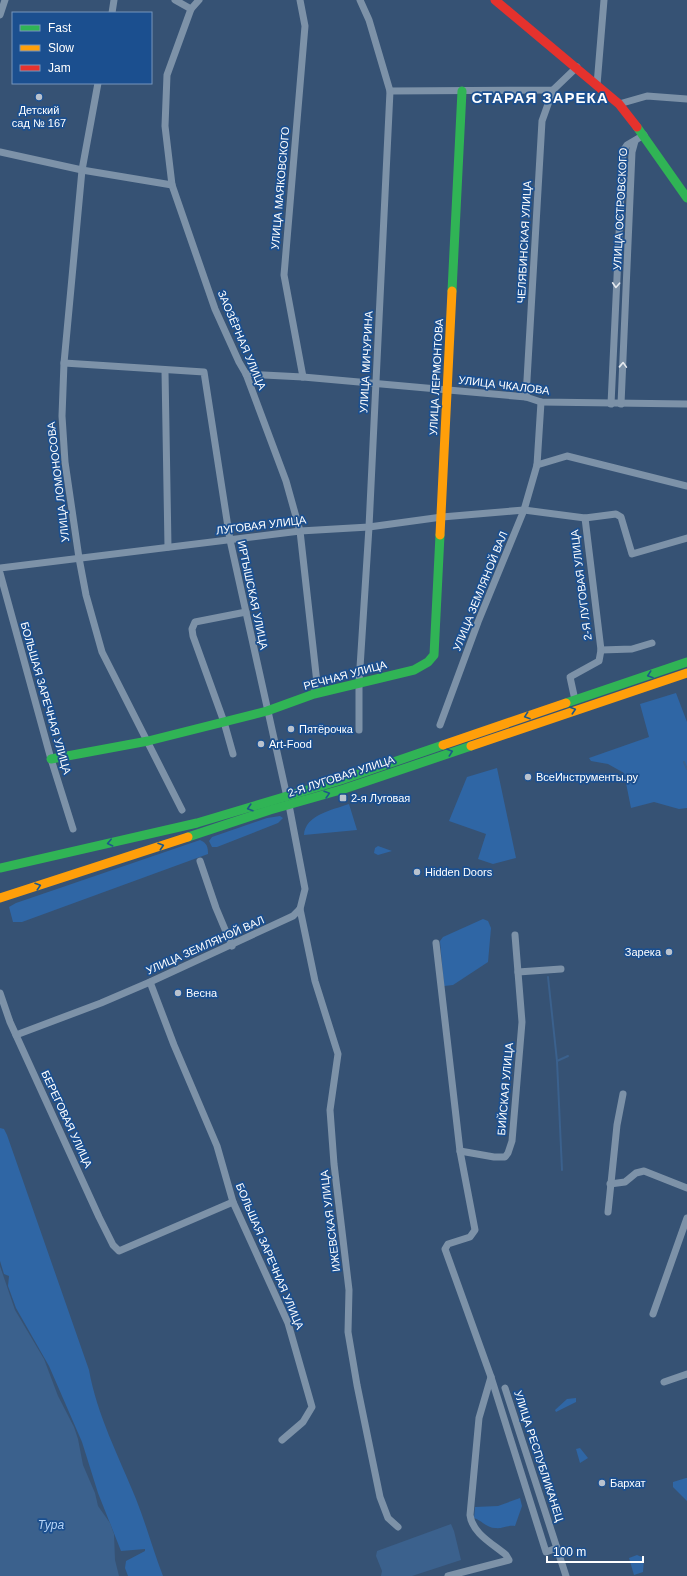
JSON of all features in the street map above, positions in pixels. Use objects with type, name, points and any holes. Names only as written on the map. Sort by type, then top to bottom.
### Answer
[{"type":"main road","points":[[495,0],[577,67],[618,104],[644,135],[687,198]]},
{"type":"main road","name":"УЛИЦА ЛЕРМОНТОВА","points":[[428,662],[434,655],[462,91]]},
{"type":"main road","name":"РЕЧНАЯ УЛИЦА","points":[[51,759],[148,741],[267,711],[314,694],[414,670],[428,662]]},
{"type":"main road","name":"2-Я ЛУГОВАЯ УЛИЦА","points":[[0,898],[288,801],[341,780],[687,662]]},
{"type":"main road","name":"2-Я ЛУГОВАЯ УЛИЦА","points":[[2,868],[344,789],[687,673]]},
{"type":"street","points":[[0,15],[5,0]]},
{"type":"street","points":[[112,12],[114,0]]},
{"type":"street","points":[[175,0],[191,9]]},
{"type":"street","name":"ЗАОЗЁРНАЯ УЛИЦА","points":[[199,0],[191,9],[167,75],[165,126],[172,185],[215,309],[246,374],[286,481],[300,531],[317,683],[314,694]]},
{"type":"street","name":"УЛИЦА МАЯКОВСКОГО","points":[[300,0],[304,26],[284,275],[303,377]]},
{"type":"street","name":"УЛИЦА МИЧУРИНА","points":[[359,730],[359,683],[369,527],[390,91],[369,20],[360,0]]},
{"type":"street","points":[[598,85],[604,0]]},
{"type":"street","points":[[390,91],[553,90],[577,67]]},
{"type":"street","name":"УЛИЦА ЛОМОНОСОВА","points":[[98,84],[82,170],[64,363],[62,416],[65,462],[86,595],[102,652],[182,810]]},
{"type":"street","name":"ЧЕЛЯБИНСКАЯ УЛИЦА","points":[[526,397],[542,121],[553,90]]},
{"type":"street","points":[[618,104],[646,96],[687,99]]},
{"type":"street","points":[[635,141],[644,135]]},
{"type":"street","name":"УЛИЦА ОСТРОВСКОГО","points":[[611,404],[623,151],[626,145],[635,141]]},
{"type":"street","name":"УЛИЦА ОСТРОВСКОГО","points":[[621,404],[632,152],[635,141]]},
{"type":"street","points":[[0,152],[82,170],[172,185]]},
{"type":"street","points":[[64,363],[165,371],[168,547]]},
{"type":"street","name":"ИРТЫШСКАЯ УЛИЦА","points":[[165,371],[204,372],[230,540],[288,801]]},
{"type":"street","name":"УЛИЦА ЧКАЛОВА","points":[[246,374],[303,377],[526,397],[541,402],[687,404]]},
{"type":"street","name":"УЛИЦА ЗЕМЛЯНОЙ ВАЛ","points":[[440,725],[478,622],[524,510],[537,464],[541,402]]},
{"type":"street","points":[[537,464],[567,456],[687,486]]},
{"type":"street","name":"ЛУГОВАЯ УЛИЦА","points":[[0,568],[300,531],[369,527],[442,517],[524,510]]},
{"type":"street","name":"2-Я ЛУГОВАЯ УЛИЦА","points":[[524,510],[585,518],[616,514],[621,518],[632,554],[687,538]]},
{"type":"street","name":"2-Я ЛУГОВАЯ УЛИЦА","points":[[575,700],[570,677],[599,661],[601,650],[585,518]]},
{"type":"street","name":"БОЛЬШАЯ ЗАРЕЧНАЯ УЛИЦА","points":[[0,573],[51,759],[73,829]]},
{"type":"street","points":[[232,754],[224,722],[193,636],[192,629],[195,622],[246,612]]},
{"type":"street","name":"2-Я ЛУГОВАЯ УЛИЦА","points":[[601,650],[632,649],[652,643]]},
{"type":"street","points":[[288,801],[305,882],[304,895],[300,909]]},
{"type":"street","points":[[200,861],[216,908],[232,946]]},
{"type":"street","name":"УЛИЦА ЗЕМЛЯНОЙ ВАЛ","points":[[16,1035],[101,1003],[232,946],[287,920],[300,909]]},
{"type":"street","name":"ИЖЕВСКАЯ УЛИЦА","points":[[300,909],[315,981],[338,1054],[330,1110],[334,1164],[349,1290],[348,1332],[354,1371],[380,1497],[388,1518],[398,1527]]},
{"type":"street","name":"БИЙСКАЯ УЛИЦА","points":[[460,1151],[494,1157],[505,1157],[508,1153],[515,1118],[522,1022],[515,936]]},
{"type":"street","points":[[436,943],[460,1151],[474,1232],[470,1237],[448,1244],[445,1249],[491,1377],[546,1552],[558,1548]]},
{"type":"street","points":[[518,972],[561,969]]},
{"type":"street","name":"БОЛЬШАЯ ЗАРЕЧНАЯ УЛИЦА","points":[[150,982],[174,1045],[217,1146],[233,1202],[288,1323],[312,1407],[303,1422],[282,1440]]},
{"type":"street","name":"БЕРЕГОВАЯ УЛИЦА","points":[[0,993],[16,1035],[99,1217],[113,1245],[119,1251],[233,1202]]},
{"type":"street","points":[[608,1212],[617,1125],[623,1094]]},
{"type":"street","points":[[610,1184],[625,1182],[636,1173],[644,1171],[687,1188]]},
{"type":"street","points":[[653,1314],[687,1218]]},
{"type":"street","points":[[664,1382],[687,1374]]},
{"type":"street","points":[[448,1576],[509,1560],[506,1555],[476,1530],[470,1521],[479,1418],[491,1377]]},
{"type":"street","name":"УЛИЦА РЕСПУБЛИКАНЕЦ","points":[[505,1388],[566,1576]]},
{"type":"shaded area","points":[[676,693],[687,722],[687,808],[679,809],[654,802],[631,808],[624,773],[608,764],[591,761],[589,758],[649,737],[640,704]]},
{"type":"shaded area","points":[[497,768],[516,858],[493,864],[478,859],[486,834],[449,821],[467,777]]},
{"type":"shaded area","points":[[349,804],[357,830],[304,835],[306,828],[314,818],[320,814]]},
{"type":"shaded area","points":[[280,816],[283,818],[278,823],[217,847],[212,847],[209,841],[212,837],[267,818]]},
{"type":"shaded area","points":[[200,840],[207,846],[208,854],[22,922],[13,922],[9,907],[16,903]]},
{"type":"shaded area","points":[[378,846],[392,851],[378,855],[374,853],[375,848]]},
{"type":"shaded area","points":[[483,919],[488,921],[491,928],[488,962],[453,985],[444,986],[440,941],[443,937]]},
{"type":"shaded area","points":[[0,1128],[4,1129],[7,1135],[89,1370],[103,1420],[140,1508],[163,1576],[128,1576],[125,1568],[126,1561],[145,1551],[145,1549],[121,1551],[98,1493],[82,1442],[49,1366],[16,1308],[8,1286],[9,1276],[4,1274],[0,1261]]},
{"type":"shaded area","points":[[576,1398],[576,1402],[556,1412],[555,1410],[567,1399]]},
{"type":"shaded area","points":[[580,1448],[588,1458],[580,1463],[576,1449]]},
{"type":"shaded area","points":[[687,1478],[687,1501],[673,1487],[673,1482]]},
{"type":"shaded area","points":[[520,1498],[522,1506],[515,1526],[492,1528],[474,1518],[475,1507],[498,1506]]},
{"type":"shaded area","points":[[637,1555],[644,1558],[643,1572],[634,1575],[629,1558]]},
{"type":"water","name":"Тура","points":[[0,1266],[15,1310],[44,1359],[58,1396],[74,1427],[83,1465],[95,1493],[98,1506],[110,1523],[114,1534],[115,1560],[119,1576],[0,1576]]},
{"type":"water","points":[[451,1524],[461,1560],[412,1576],[381,1576],[382,1571],[376,1556],[377,1551]]},
{"type":"waterway","points":[[684,762],[687,769]]},
{"type":"waterway","points":[[548,977],[557,1061],[562,1170]]},
{"type":"waterway","points":[[557,1061],[568,1056]]},
{"type":"traffic: fast","points":[[452,291],[462,91]]},
{"type":"traffic: fast","points":[[637,127],[687,198]]},
{"type":"traffic: fast","points":[[51,759],[148,741],[267,711],[314,694],[414,670],[428,662],[434,655],[440,535]]},
{"type":"traffic: fast","points":[[566,703],[687,662]]},
{"type":"traffic: fast","points":[[0,868],[197,823],[341,780],[443,745]]},
{"type":"traffic: fast","points":[[188,837],[270,810],[344,789],[471,746]]},
{"type":"traffic: slow","points":[[440,535],[452,291]]},
{"type":"traffic: slow","points":[[471,746],[687,673]]},
{"type":"traffic: slow","points":[[443,745],[566,703]]},
{"type":"traffic: slow","points":[[0,898],[188,837]]},
{"type":"traffic: jam","points":[[495,0],[619,104],[637,127]]},
{"type":"place","name":"Детский сад № 167","points":[[39,97]]},
{"type":"place","name":"Пятёрочка","points":[[291,729]]},
{"type":"place","name":"Art-Food","points":[[261,744]]},
{"type":"place","name":"ВсеИнструменты.ру","points":[[528,777]]},
{"type":"place","name":"2-я Луговая","points":[[343,798]]},
{"type":"place","name":"Hidden Doors","points":[[417,872]]},
{"type":"place","name":"Зарека","points":[[669,952]]},
{"type":"place","name":"Весна","points":[[178,993]]},
{"type":"place","name":"Бархат","points":[[602,1483]]},
{"type":"district","name":"СТАРАЯ ЗАРЕКА","points":[[540,97]]}]
